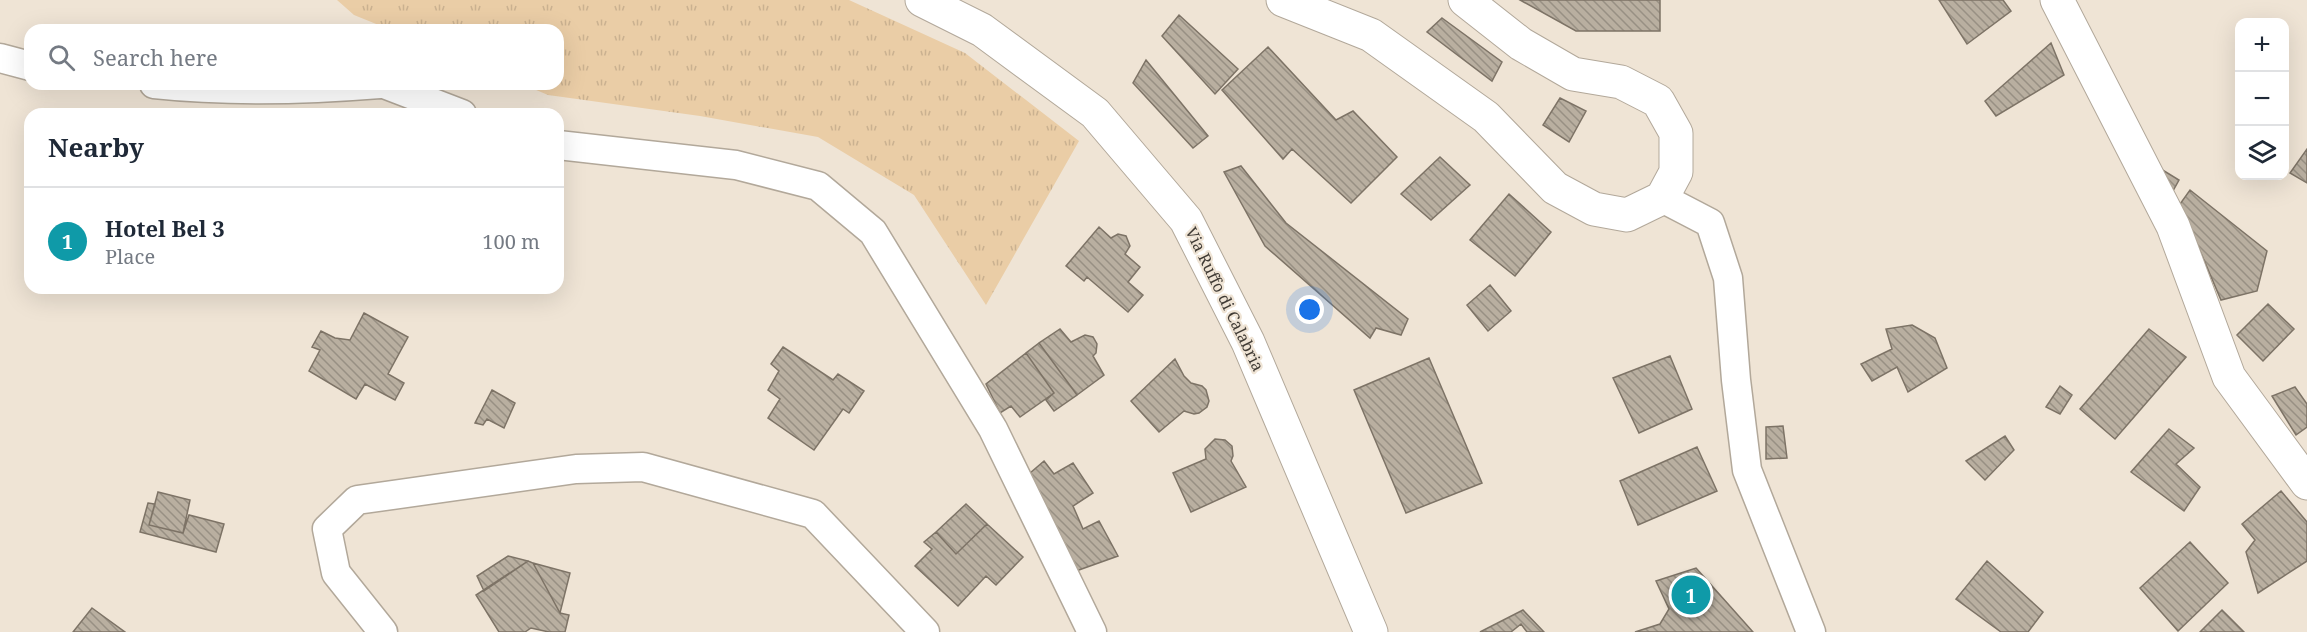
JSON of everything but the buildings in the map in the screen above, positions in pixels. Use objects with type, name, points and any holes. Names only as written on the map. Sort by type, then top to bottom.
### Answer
[{"type":"street","name":"Via Ruffo di Calabria","points":[[922,0],[982,30],[1095,113],[1186,220],[1248,342],[1371,632]]},
{"type":"street","points":[[1283,0],[1371,35],[1486,117],[1555,188],[1594,209],[1627,215],[1662,198],[1676,172],[1676,133],[1658,100],[1621,82],[1573,74],[1521,44],[1464,0]]},
{"type":"street","points":[[2057,0],[2173,226],[2229,377],[2307,483]]},
{"type":"street","points":[[0,58],[24,64]]},
{"type":"street","points":[[398,90],[446,108]]},
{"type":"street","points":[[564,146],[736,165],[818,186],[873,232],[993,429],[1092,632]]},
{"type":"street","points":[[1662,198],[1710,223],[1728,278],[1736,380],[1747,470],[1811,632]]},
{"type":"street","points":[[383,632],[336,573],[327,529],[357,500],[576,469],[643,467],[813,514],[925,632]]},
{"type":"green space","points":[[337,0],[849,0],[965,53],[1079,141],[986,305],[914,195],[818,137],[700,116],[548,95],[536,90],[564,90],[564,24],[376,24],[354,15]]},
{"type":"place","name":"Hotel Bel 3","points":[[1691,595]]}]
